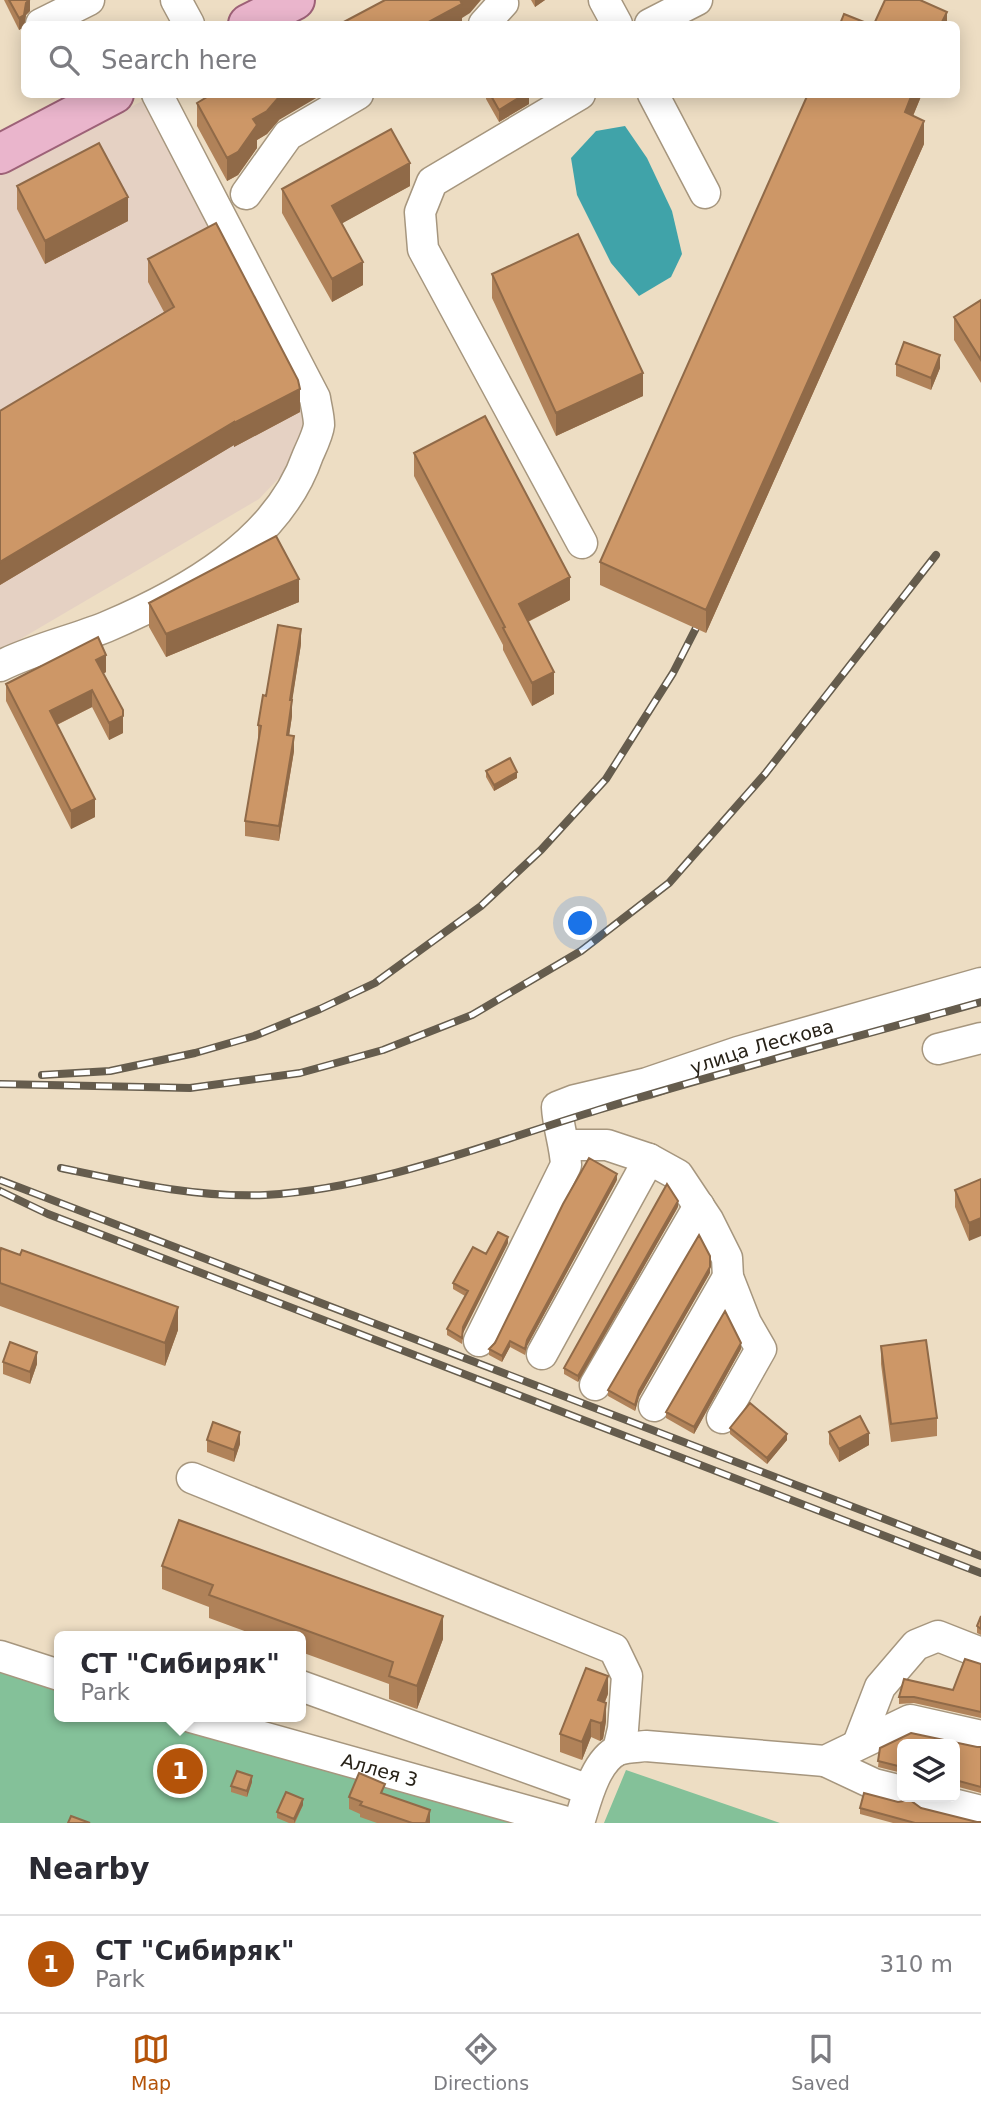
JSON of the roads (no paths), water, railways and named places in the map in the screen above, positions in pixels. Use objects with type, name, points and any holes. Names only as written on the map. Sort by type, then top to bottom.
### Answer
[{"type":"main road","points":[[254,21],[295,0]]},
{"type":"main road","points":[[0,154],[91,100]]},
{"type":"street","points":[[47,21],[89,0]]},
{"type":"street","points":[[176,0],[186,21]]},
{"type":"street","points":[[487,21],[503,3],[502,0]]},
{"type":"street","points":[[604,0],[615,21]]},
{"type":"street","points":[[656,21],[697,0]]},
{"type":"street","points":[[0,666],[19,656],[104,628],[167,598],[225,561],[269,522],[302,475],[319,425],[315,398],[159,98]]},
{"type":"street","points":[[246,194],[288,135],[351,98]]},
{"type":"street","points":[[573,98],[432,182],[420,212],[423,249],[582,542]]},
{"type":"street","points":[[655,98],[705,193]]},
{"type":"street","name":"улица Лескова","points":[[561,1134],[557,1107],[575,1100],[647,1083],[738,1052],[981,983]]},
{"type":"street","points":[[938,1049],[981,1038]]},
{"type":"street","points":[[479,1341],[566,1165],[561,1134],[607,1145],[649,1159],[678,1175],[699,1206],[727,1258],[728,1277],[746,1323],[761,1349],[722,1418]]},
{"type":"street","points":[[542,1354],[649,1159]]},
{"type":"street","points":[[595,1385],[699,1206]]},
{"type":"street","points":[[654,1406],[728,1277]]},
{"type":"street","points":[[192,1478],[614,1649],[627,1676],[624,1729],[618,1750],[600,1767],[589,1790],[579,1823]]},
{"type":"street","points":[[858,1744],[880,1687],[916,1645],[938,1636],[981,1653]]},
{"type":"street","points":[[0,1656],[54,1673]]},
{"type":"street","points":[[306,1688],[589,1790]]},
{"type":"street","points":[[825,1761],[909,1720],[981,1736]]},
{"type":"street","name":"Аллея 3","points":[[209,1722],[570,1823]]},
{"type":"street","points":[[618,1750],[646,1746],[825,1761],[874,1784],[897,1790]]},
{"type":"street","points":[[945,1802],[981,1811]]},
{"type":"water","points":[[625,126],[647,158],[672,211],[682,254],[671,277],[639,296],[611,263],[577,195],[571,158],[596,131]]},
{"type":"railway","points":[[0,1084],[190,1088],[300,1073],[383,1050],[472,1015],[581,951],[669,883],[765,774],[936,555]]},
{"type":"railway","points":[[42,1075],[110,1071],[195,1053],[254,1036],[375,983],[481,906],[541,850],[606,779],[673,673],[696,628]]},
{"type":"railway","points":[[61,1168],[162,1188],[213,1194],[265,1195],[349,1184],[434,1162],[694,1082],[981,1002]]},
{"type":"railway","points":[[0,1180],[981,1556]]},
{"type":"railway","points":[[0,1191],[48,1214],[981,1573]]},
{"type":"place","name":"СТ \"Сибиряк\"","points":[[180,1771]]}]
